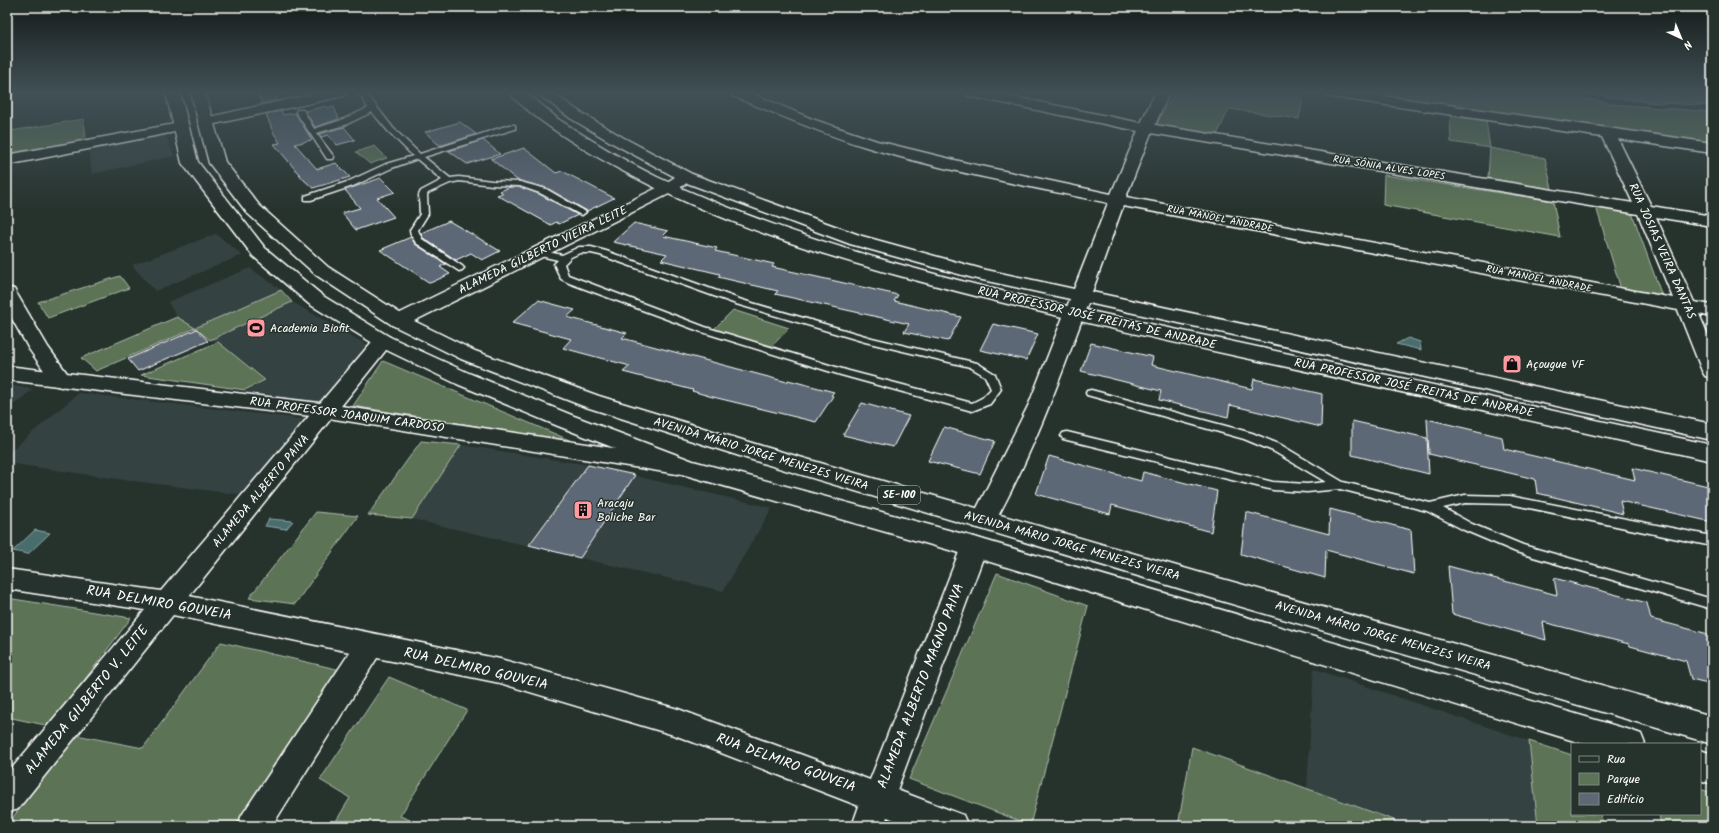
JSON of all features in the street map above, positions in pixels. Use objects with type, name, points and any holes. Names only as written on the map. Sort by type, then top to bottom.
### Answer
[{"type":"street","points":[[7,160],[154,132]]},
{"type":"street","name":"SE-100","points":[[181,132],[190,163],[259,252],[316,300],[382,342],[537,409],[686,467],[974,547],[1627,743]]},
{"type":"street","name":"AVENIDA MÁRIO JORGE MENEZES VIEIRA","points":[[208,132],[216,163],[253,209],[322,271],[399,321],[468,355],[591,401],[757,453],[1201,584],[1712,730]]},
{"type":"street","name":"RUA PROFESSOR JOSÉ FREITAS DE ANDRADE","points":[[568,132],[590,146],[667,189],[748,222],[841,254],[963,288],[1077,305],[1712,432]]},
{"type":"street","name":"RUA PROFESSOR JOSÉ FREITAS DE ANDRADE","points":[[604,132],[686,177],[856,240],[979,274],[1077,305],[1712,453]]},
{"type":"street","name":"RUA MANOEL ANDRADE","points":[[836,132],[872,144],[966,168],[1117,200],[1712,311]]},
{"type":"street","points":[[983,520],[1040,404],[1117,200],[1144,132]]},
{"type":"street","name":"RUA SÔNIA ALVES LOPES","points":[[1170,132],[1712,221]]},
{"type":"street","points":[[1600,132],[1712,148]]},
{"type":"street","name":"RUA JOSIAS VEIRA DANTAS","points":[[1608,133],[1645,210],[1688,306],[1712,370]]},
{"type":"street","points":[[190,163],[216,163]]},
{"type":"street","name":"ALAMEDA GILBERTO VIEIRA LEITE","points":[[399,321],[667,189],[686,177]]},
{"type":"street","points":[[7,293],[39,349],[61,380]]},
{"type":"street","name":"ALAMEDA ALBERTO PAIVA","points":[[168,603],[328,411],[382,342]]},
{"type":"street","name":"RUA PROFESSOR JOAQUIM CARDOSO","points":[[7,373],[328,411],[686,467]]},
{"type":"street","name":"ALAMEDA ALBERTO MAGNO PAIVA","points":[[868,826],[974,547]]},
{"type":"street","name":"RUA DELMIRO GOUVEIA","points":[[7,579],[168,603],[500,671],[678,723],[952,826]]},
{"type":"street","points":[[1194,612],[1199,608],[1204,598],[1204,591],[1201,584]]},
{"type":"street","name":"ALAMEDA GILBERTO V. LEITE","points":[[7,798],[78,709],[168,603]]},
{"type":"street","points":[[253,826],[371,644]]},
{"type":"street","points":[[1474,696],[1469,686],[1468,677],[1471,669],[1478,662]]},
{"type":"street","points":[[1701,765],[1712,769]]},
{"type":"lane","points":[[312,132],[330,158]]},
{"type":"lane","points":[[394,132],[418,156],[448,181]]},
{"type":"lane","points":[[308,198],[350,184],[389,166],[496,132]]},
{"type":"lane","points":[[459,268],[419,240],[415,235],[414,230],[424,214],[423,195],[425,191],[448,181],[468,179],[492,184],[520,184],[543,191],[582,212]]},
{"type":"lane","points":[[539,253],[563,258],[570,253],[579,250],[591,250],[739,302],[869,340],[973,366],[987,372],[994,380],[996,389],[992,397],[981,404],[972,407],[837,371],[702,329],[572,281],[564,277],[561,271],[559,264],[563,258]]},
{"type":"lane","points":[[1091,393],[1248,436],[1277,448],[1340,485],[1430,507],[1468,527],[1520,549],[1712,604]]},
{"type":"lane","points":[[1067,436],[1273,486],[1307,488],[1340,485]]},
{"type":"lane","points":[[1430,507],[1465,499],[1510,500],[1712,541]]},
{"type":"shaded area","points":[[165,135],[174,156],[92,174],[89,150]]},
{"type":"shaded area","points":[[216,234],[242,255],[155,291],[132,265]]},
{"type":"shaded area","points":[[250,268],[281,290],[195,328],[177,317],[168,302]]},
{"type":"shaded area","points":[[292,302],[369,346],[321,403],[243,393],[267,380],[218,342],[210,340]]},
{"type":"shaded area","points":[[7,385],[33,389],[7,410]]},
{"type":"shaded area","points":[[79,393],[310,420],[244,495],[7,463],[7,454]]},
{"type":"shaded area","points":[[461,445],[588,465],[772,508],[723,591],[412,519]]},
{"type":"shaded area","points":[[1314,669],[1529,741],[1538,826],[1394,826],[1394,819],[1307,789]]},
{"type":"green space","points":[[11,132],[85,132],[86,140],[7,155],[7,147]]},
{"type":"green space","points":[[1198,132],[1218,132],[1217,135]]},
{"type":"green space","points":[[1451,132],[1488,132],[1490,148],[1451,142]]},
{"type":"green space","points":[[1636,132],[1712,132],[1712,143]]},
{"type":"green space","points":[[375,146],[387,158],[370,164],[356,152]]},
{"type":"green space","points":[[1490,148],[1545,158],[1552,189],[1488,178]]},
{"type":"green space","points":[[1384,175],[1553,201],[1560,237],[1383,205]]},
{"type":"green space","points":[[1596,207],[1632,213],[1662,296],[1621,289]]},
{"type":"green space","points":[[120,276],[129,288],[48,318],[38,302]]},
{"type":"green space","points":[[281,290],[292,302],[210,340],[195,328]]},
{"type":"green space","points":[[733,310],[789,328],[770,348],[713,330]]},
{"type":"green space","points":[[177,317],[195,328],[96,371],[81,358]]},
{"type":"green space","points":[[218,342],[265,380],[245,390],[141,375]]},
{"type":"green space","points":[[383,361],[574,442],[353,406]]},
{"type":"green space","points":[[421,441],[461,445],[412,519],[368,515]]},
{"type":"green space","points":[[316,512],[358,516],[295,604],[249,598]]},
{"type":"green space","points":[[997,573],[1088,606],[1030,825],[909,779]]},
{"type":"green space","points":[[7,598],[131,618],[50,726],[7,717]]},
{"type":"green space","points":[[221,642],[349,672],[245,826],[7,826],[71,734],[143,748]]},
{"type":"green space","points":[[389,677],[467,710],[400,816],[425,826],[333,826],[350,798],[320,780]]},
{"type":"green space","points":[[1529,741],[1571,755],[1571,815],[1601,815],[1603,826],[1538,826]]},
{"type":"green space","points":[[1192,747],[1394,820],[1394,826],[1178,826]]},
{"type":"green space","points":[[1701,789],[1712,793],[1712,826],[1661,826],[1659,815],[1701,815]]},
{"type":"water","points":[[1408,338],[1420,342],[1421,350],[1396,344]]},
{"type":"water","points":[[269,519],[293,521],[286,529],[265,526]]},
{"type":"water","points":[[35,530],[50,533],[28,554],[13,551]]},
{"type":"building","points":[[273,132],[307,132],[312,140],[295,144],[317,169],[336,163],[350,177],[313,188],[304,180],[274,144],[280,143]]},
{"type":"building","points":[[327,132],[348,132],[355,140],[337,145],[328,135],[321,137],[319,134]]},
{"type":"building","points":[[425,132],[473,132],[476,134],[439,145]]},
{"type":"building","points":[[483,140],[500,154],[467,164],[449,151]]},
{"type":"building","points":[[524,148],[556,173],[562,171],[614,198],[587,211],[547,188],[517,180],[491,159]]},
{"type":"building","points":[[381,178],[395,192],[377,198],[394,217],[356,230],[342,213],[360,208],[345,190]]},
{"type":"building","points":[[510,187],[520,187],[539,194],[578,215],[559,224],[556,222],[551,225],[497,195],[503,193],[500,191]]},
{"type":"building","points":[[449,221],[500,251],[482,260],[471,253],[456,260],[423,238],[421,233]]},
{"type":"building","points":[[634,223],[668,231],[663,236],[717,248],[715,251],[774,264],[772,267],[898,295],[894,301],[961,317],[948,341],[904,332],[909,324],[775,294],[778,291],[718,277],[720,274],[661,260],[667,254],[613,242]]},
{"type":"building","points":[[411,237],[415,244],[446,264],[440,267],[450,274],[430,283],[380,250]]},
{"type":"building","points":[[538,300],[575,310],[567,317],[627,333],[622,338],[787,382],[788,380],[834,392],[831,395],[833,396],[816,422],[709,396],[692,391],[693,390],[623,372],[630,366],[563,348],[571,339],[512,323]]},
{"type":"building","points":[[993,324],[1038,334],[1026,360],[980,350]]},
{"type":"building","points":[[197,329],[208,341],[138,371],[128,359]]},
{"type":"building","points":[[1091,343],[1153,357],[1151,365],[1252,389],[1254,379],[1322,394],[1321,427],[1230,405],[1228,417],[1159,400],[1161,391],[1081,371]]},
{"type":"building","points":[[862,403],[909,416],[893,447],[843,435]]},
{"type":"building","points":[[1427,419],[1502,437],[1504,449],[1635,480],[1632,468],[1712,487],[1712,522],[1620,501],[1623,514],[1537,493],[1535,479],[1429,454]]},
{"type":"building","points":[[1352,421],[1427,438],[1429,474],[1352,455]]},
{"type":"building","points":[[944,427],[995,441],[980,474],[928,461]]},
{"type":"building","points":[[1049,456],[1141,481],[1143,472],[1217,491],[1211,532],[1112,505],[1110,514],[1036,494]]},
{"type":"building","name":"Aracaju Boliche Bar","points":[[588,465],[635,475],[580,558],[529,545]]},
{"type":"building","points":[[1330,509],[1411,530],[1414,574],[1326,550],[1325,578],[1241,554],[1246,512],[1329,534]]},
{"type":"building","points":[[1448,566],[1557,595],[1554,578],[1647,603],[1651,619],[1712,635],[1712,684],[1691,679],[1686,661],[1630,646],[1629,644],[1543,622],[1546,640],[1452,614]]},
{"type":"place","name":"Academia Biofit","points":[[256,328]]},
{"type":"place","name":"Açougue VF","points":[[1512,364]]},
{"type":"place","name":"Aracaju Boliche Bar","points":[[583,510]]}]
